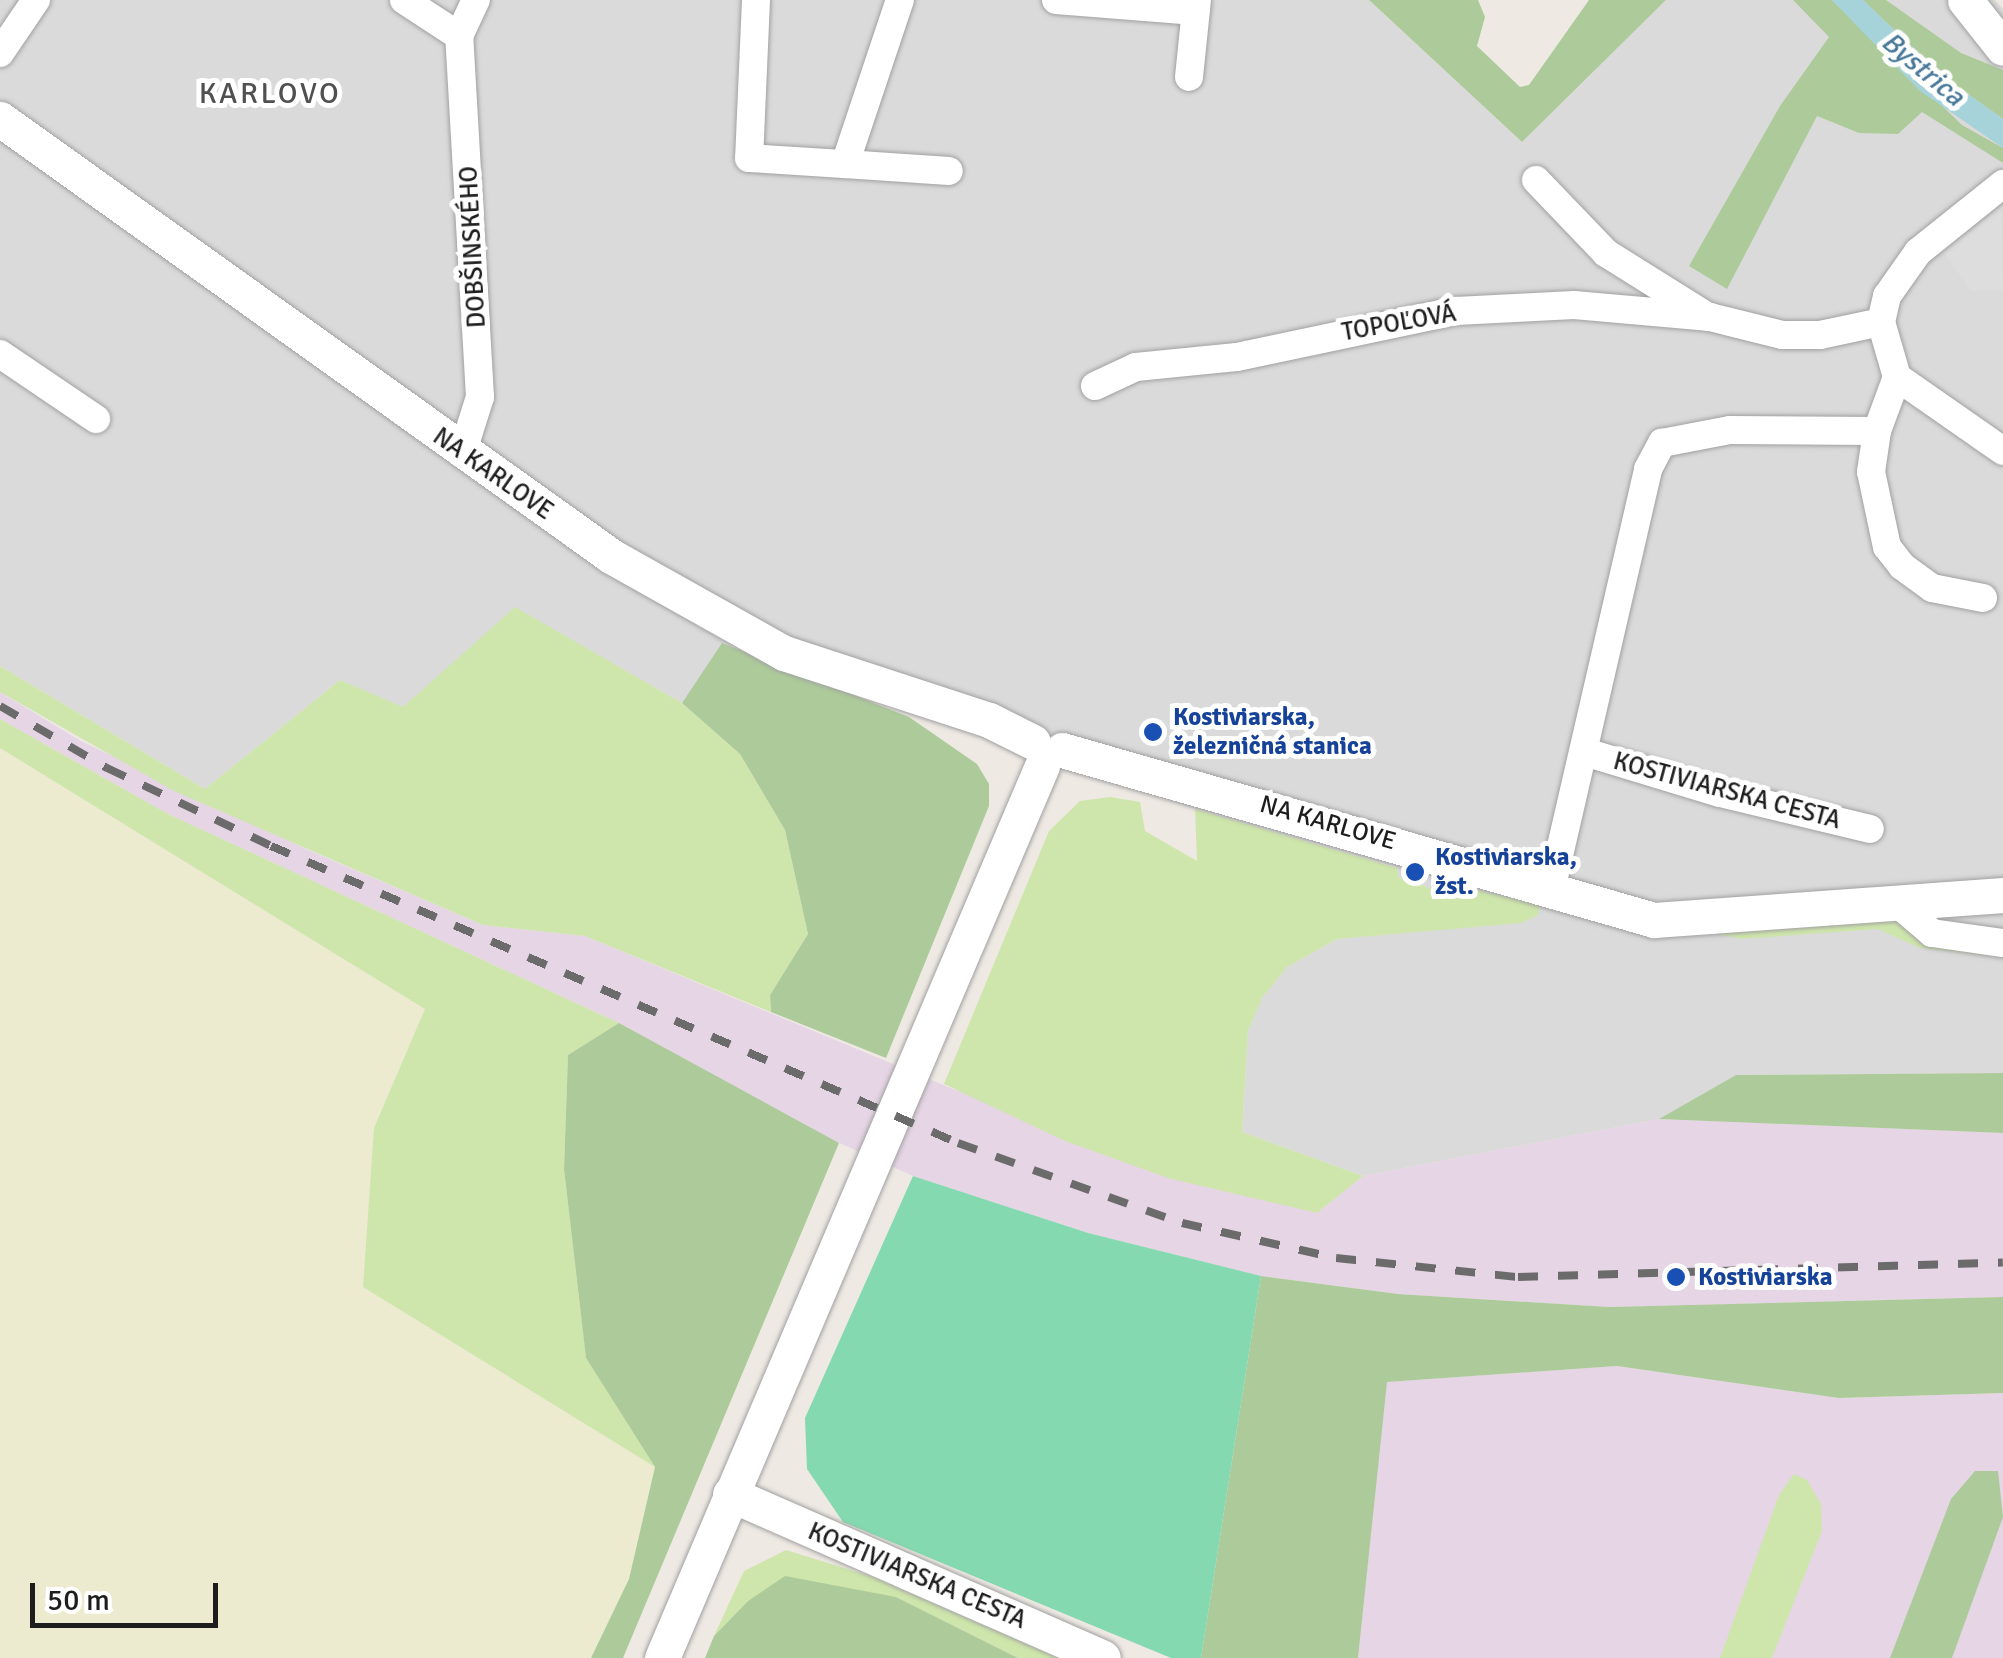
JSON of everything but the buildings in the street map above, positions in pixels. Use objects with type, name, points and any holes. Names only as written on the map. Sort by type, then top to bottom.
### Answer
[{"type":"street","points":[[0,53],[36,0]]},
{"type":"street","points":[[404,0],[459,36]]},
{"type":"street","name":"DOBŠINSKÉHO","points":[[462,454],[480,397],[459,36],[476,0]]},
{"type":"street","points":[[756,0],[749,158],[948,171]]},
{"type":"street","points":[[846,164],[900,0]]},
{"type":"street","points":[[1056,0],[1196,6],[1189,77]]},
{"type":"street","points":[[1965,0],[2003,48]]},
{"type":"street","name":"NA KARLOVE","points":[[0,119],[462,454],[730,627],[1046,753],[1550,890]]},
{"type":"street","name":"TOPOĽOVÁ","points":[[1536,180],[1606,252],[1710,317]]},
{"type":"street","points":[[1982,598],[1932,588],[1887,547],[1874,506],[1877,431],[1896,377],[1881,322],[1904,268],[2001,189]]},
{"type":"street","name":"TOPOĽOVÁ","points":[[1095,386],[1136,366],[1237,356],[1456,311],[1574,305],[1710,317],[1782,334],[1820,335],[1881,322]]},
{"type":"street","points":[[0,354],[96,419]]},
{"type":"street","points":[[1896,377],[2003,450]]},
{"type":"street","points":[[1877,431],[1730,430],[1662,443],[1648,469],[1550,890],[1666,920],[2003,895]]},
{"type":"street","name":"KOSTIVIARSKA CESTA","points":[[1587,741],[1720,794],[1870,828]]},
{"type":"street","points":[[662,1658],[1046,753]]},
{"type":"street","points":[[1897,903],[1932,933],[2003,942]]},
{"type":"street","name":"KOSTIVIARSKA CESTA","points":[[730,1494],[1104,1658]]},
{"type":"shaded area","points":[[0,0],[1369,0],[1522,142],[1666,0],[1995,0],[2003,9],[2003,1073],[1737,1075],[1659,1119],[1363,1176],[1242,1132],[1248,1031],[1261,998],[1287,967],[1337,939],[1410,932],[1463,887],[1452,895],[1399,878],[1396,867],[1195,809],[859,696],[723,643],[682,703],[515,608],[403,708],[340,680],[205,789],[0,666]]},
{"type":"shaded area","points":[[2001,207],[2003,290],[1971,291],[1944,253]]},
{"type":"shaded area","points":[[0,692],[79,740],[306,849],[483,925],[585,936],[953,1089],[1317,1213],[1363,1176],[1659,1119],[2003,1133],[2003,1297],[1609,1307],[1398,1294],[1261,1276],[1091,1234],[913,1176],[813,1131],[619,1023],[168,814],[0,719]]},
{"type":"shaded area","points":[[1617,1366],[1839,1398],[2003,1393],[2003,1658],[1358,1658],[1386,1382]]},
{"type":"green space","points":[[1369,0],[1478,0],[1485,17],[1477,46],[1520,87],[1529,85],[1589,0],[1666,0],[1522,142]]},
{"type":"green space","points":[[1793,0],[1832,0],[1962,125],[2003,148],[2003,163],[1922,112],[1898,134],[1859,133],[1817,116],[1727,289],[1689,266],[1780,106],[1829,37]]},
{"type":"green space","points":[[1863,0],[1886,0],[1961,53],[2003,70],[2003,119],[1941,75]]},
{"type":"green space","points":[[515,607],[682,703],[740,754],[785,830],[808,934],[770,995],[771,1012],[585,936],[483,925],[174,791],[0,692],[0,666],[205,789],[340,680],[403,707]]},
{"type":"green space","points":[[722,643],[909,717],[977,764],[989,784],[989,806],[886,1058],[771,1012],[770,995],[808,934],[785,830],[740,754],[682,703]]},
{"type":"green space","points":[[0,719],[168,814],[619,1023],[568,1055],[564,1169],[586,1358],[655,1467],[363,1287],[374,1128],[425,1009],[0,748]]},
{"type":"green space","points":[[0,748],[425,1009],[374,1128],[363,1287],[655,1467],[629,1579],[591,1658],[0,1658]]},
{"type":"green space","points":[[1110,797],[1140,802],[1145,831],[1197,861],[1195,809],[1397,868],[1399,878],[1451,895],[1463,887],[1540,904],[1538,915],[1521,923],[1337,939],[1287,967],[1262,998],[1248,1031],[1242,1132],[1363,1176],[1317,1213],[1168,1178],[1065,1141],[944,1084],[1049,831],[1080,801]]},
{"type":"green space","points":[[1881,914],[1923,937],[1983,948],[1985,955],[1920,948],[1878,929],[1742,939],[1692,929]]},
{"type":"green space","points":[[619,1023],[839,1143],[623,1658],[591,1658],[629,1579],[655,1467],[586,1358],[564,1169],[568,1055]]},
{"type":"green space","points":[[2003,1073],[2003,1133],[1659,1119],[1736,1075]]},
{"type":"green space","points":[[913,1176],[1088,1233],[1261,1276],[1201,1658],[1171,1658],[843,1522],[807,1469],[805,1418]]},
{"type":"green space","points":[[1261,1276],[1398,1294],[1609,1307],[2003,1297],[2003,1393],[1839,1398],[1617,1366],[1387,1382],[1358,1658],[1201,1658]]},
{"type":"green space","points":[[1975,1471],[1998,1471],[2003,1517],[1952,1658],[1890,1658],[1951,1499]]},
{"type":"green space","points":[[1794,1474],[1807,1480],[1821,1504],[1822,1531],[1772,1658],[1720,1658],[1779,1495]]},
{"type":"green space","points":[[786,1550],[873,1577],[1058,1658],[1018,1658],[896,1597],[748,1601],[714,1636],[744,1571]]},
{"type":"green space","points":[[785,1576],[896,1597],[1018,1658],[705,1658],[714,1636],[748,1601]]},
{"type":"water","name":"Bystrica","points":[[1832,0],[1863,0],[1941,75],[2003,119],[2003,148],[1920,91]]},
{"type":"railway","points":[[0,706],[107,768],[271,846],[958,1143],[1182,1223],[1336,1258],[1518,1277],[2003,1263]]},
{"type":"place","name":"Kostiviarska, železničná stanica","points":[[1153,732]]},
{"type":"place","name":"Kostiviarska, žst.","points":[[1415,872]]},
{"type":"place","name":"Kostiviarska","points":[[1676,1277]]},
{"type":"district","name":"KARLOVO","points":[[270,94]]}]
